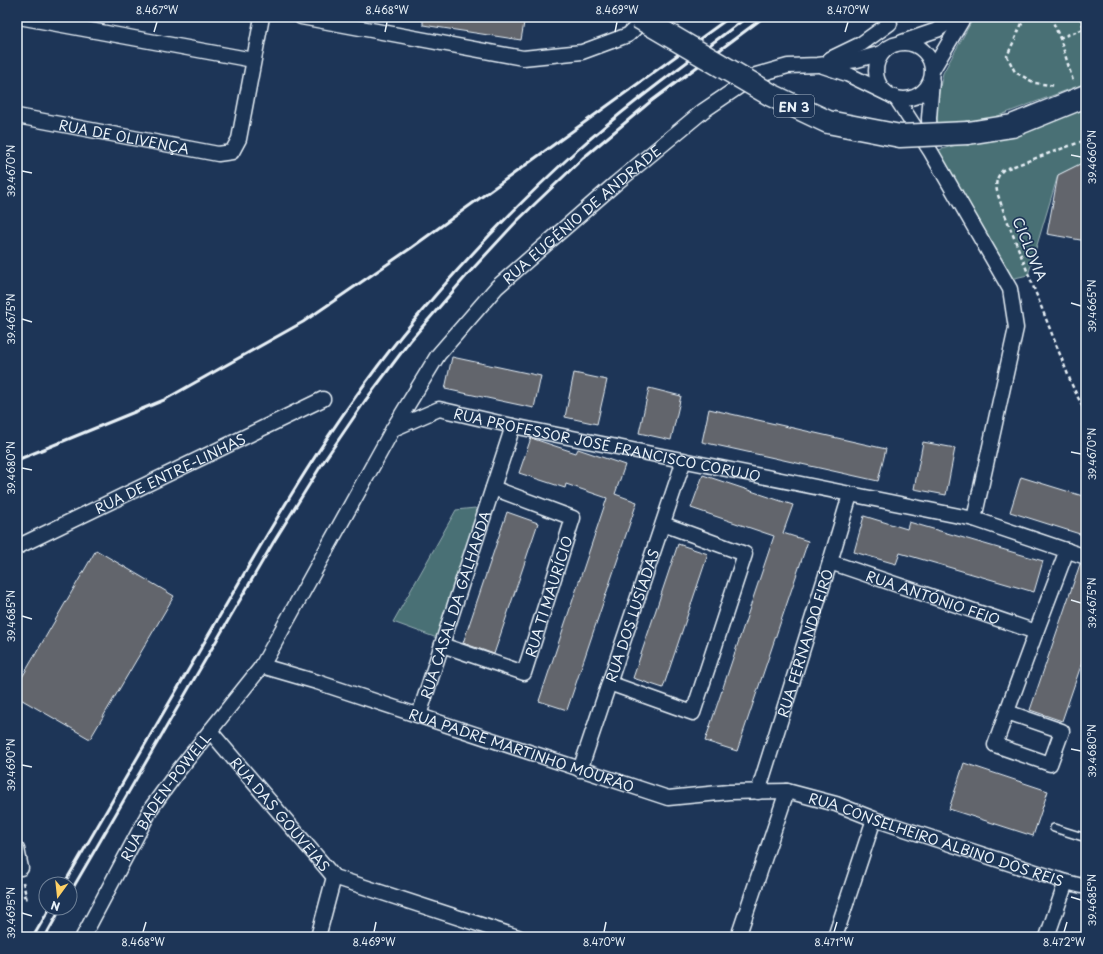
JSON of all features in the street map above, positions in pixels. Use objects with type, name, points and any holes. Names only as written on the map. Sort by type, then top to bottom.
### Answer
[{"type":"main road","name":"EN 3","points":[[638,17],[771,95],[828,122],[900,136],[968,133],[1012,126],[1078,88]]},
{"type":"street","points":[[19,17],[253,60],[262,17]]},
{"type":"street","points":[[301,17],[523,58],[582,52],[628,35],[647,17]]},
{"type":"street","name":"RUA EUGÉNIO DE ANDRADE","points":[[393,429],[438,355],[497,287],[615,184],[703,111],[756,75],[788,66],[857,60],[937,30],[955,17]]},
{"type":"street","points":[[891,96],[907,100],[918,96],[927,90],[933,74],[964,17]]},
{"type":"street","points":[[892,20],[892,47]]},
{"type":"street","name":"RUA EUGÉNIO DE ANDRADE","points":[[818,64],[861,44],[892,20]]},
{"type":"street","points":[[930,152],[929,118],[933,74],[930,58],[923,49],[913,44],[892,47],[877,62],[876,73],[879,84],[891,96],[930,152],[1010,289],[1016,328],[974,519]]},
{"type":"street","name":"RUA DE OLIVENÇA","points":[[17,116],[218,154],[232,152],[239,139],[253,60]]},
{"type":"street","name":"RUA EUGÉNIO DE ANDRADE","points":[[818,64],[847,74],[891,96]]},
{"type":"street","name":"RUA DE ENTRE-LINHAS","points":[[17,547],[323,399]]},
{"type":"street","name":"RUA PROFESSOR JOSÉ FRANCISCO CORUJO","points":[[393,429],[439,409],[513,426],[974,519],[1086,556]]},
{"type":"street","name":"RUA CASAL DA GALHARDA","points":[[419,715],[513,426]]},
{"type":"street","points":[[262,666],[393,429]]},
{"type":"street","name":"RUA DOS LUSÍADAS","points":[[580,770],[684,460]]},
{"type":"street","name":"RUA TI MAURÍCIO","points":[[442,645],[524,673],[573,518],[493,488]]},
{"type":"street","name":"RUA FERNANDO EIRÓ","points":[[758,792],[850,495]]},
{"type":"street","points":[[610,683],[693,713],[745,554],[663,524]]},
{"type":"street","points":[[1006,712],[1062,732],[1050,764],[995,745],[1006,712],[1067,550]]},
{"type":"street","name":"RUA ANTÓNIO FEIO","points":[[830,562],[1036,632]]},
{"type":"street","name":"RUA PADRE MARTINHO MOURÃO","points":[[262,666],[419,715],[580,770],[668,798],[729,792],[786,791]]},
{"type":"street","name":"RUA BADEN-POWELL","points":[[83,937],[152,807],[178,771],[262,666]]},
{"type":"street","name":"RUA DAS GOUVEIAS","points":[[210,731],[334,877],[518,937]]},
{"type":"street","points":[[738,937],[786,791]]},
{"type":"street","name":"RUA CONSELHEIRO ALBINO DOS REIS","points":[[786,791],[836,804],[874,819],[1066,882],[1086,887]]},
{"type":"street","points":[[835,937],[874,819]]},
{"type":"street","points":[[17,850],[21,868]]},
{"type":"street","points":[[318,937],[334,877]]},
{"type":"street","points":[[1047,937],[1066,882]]},
{"type":"lane","points":[[1054,828],[1086,838]]},
{"type":"path","points":[[1025,17],[1007,56],[1015,72],[1035,83],[1057,86],[1062,84]]},
{"type":"path","points":[[1051,17],[1078,88]]},
{"type":"path","points":[[1081,17],[1086,33]]},
{"type":"path","points":[[1059,38],[1084,29]]},
{"type":"path","points":[[1068,83],[1078,88]]},
{"type":"path","name":"CICLOVIA","points":[[1083,141],[1003,170],[998,178],[996,188],[1072,385],[1086,414]]},
{"type":"path","points":[[17,900],[26,895]]},
{"type":"green space","points":[[974,17],[1086,17],[1086,83],[990,119],[937,124],[937,101],[943,73]]},
{"type":"green space","points":[[1086,109],[1086,161],[1058,175],[1028,275],[1006,280],[931,152]]},
{"type":"green space","points":[[475,508],[480,516],[437,638],[393,622],[456,510]]},
{"type":"building","points":[[423,17],[525,17],[521,40],[423,25]]},
{"type":"building","points":[[1086,161],[1086,241],[1047,234],[1058,175]]},
{"type":"building","points":[[452,357],[541,376],[534,408],[445,389]]},
{"type":"building","points":[[574,373],[607,380],[597,424],[565,417]]},
{"type":"building","points":[[649,388],[681,396],[671,440],[639,433]]},
{"type":"building","points":[[709,409],[886,449],[878,481],[702,442]]},
{"type":"building","points":[[531,438],[576,453],[578,449],[625,465],[615,494],[637,502],[567,710],[539,701],[607,498],[566,484],[565,488],[519,473]]},
{"type":"building","points":[[923,442],[955,448],[946,495],[914,489]]},
{"type":"building","points":[[703,475],[793,505],[783,533],[808,541],[737,751],[705,741],[774,536],[691,508]]},
{"type":"building","points":[[1021,477],[1086,497],[1086,536],[1010,512]]},
{"type":"building","points":[[507,512],[538,523],[494,654],[463,643]]},
{"type":"building","points":[[864,516],[907,529],[909,522],[1043,561],[1034,592],[900,553],[896,564],[854,552]]},
{"type":"building","points":[[678,544],[708,554],[663,688],[633,678]]},
{"type":"building","points":[[96,550],[174,596],[90,739],[17,697],[17,686]]},
{"type":"building","points":[[1080,564],[1086,565],[1086,651],[1062,721],[1030,710]]},
{"type":"building","points":[[964,763],[1048,791],[1033,836],[949,809]]},
{"type":"railway","points":[[17,460],[164,400],[303,322],[411,248],[730,17]]},
{"type":"railway","points":[[69,876],[283,508],[351,403],[402,335],[485,240],[552,173],[638,99],[747,17]]},
{"type":"railway","points":[[78,879],[273,543],[322,464],[365,401],[410,341],[467,275],[517,221],[583,158],[650,102],[764,17]]},
{"type":"railway","points":[[33,937],[45,916]]},
{"type":"railway","points":[[45,937],[57,916]]}]
